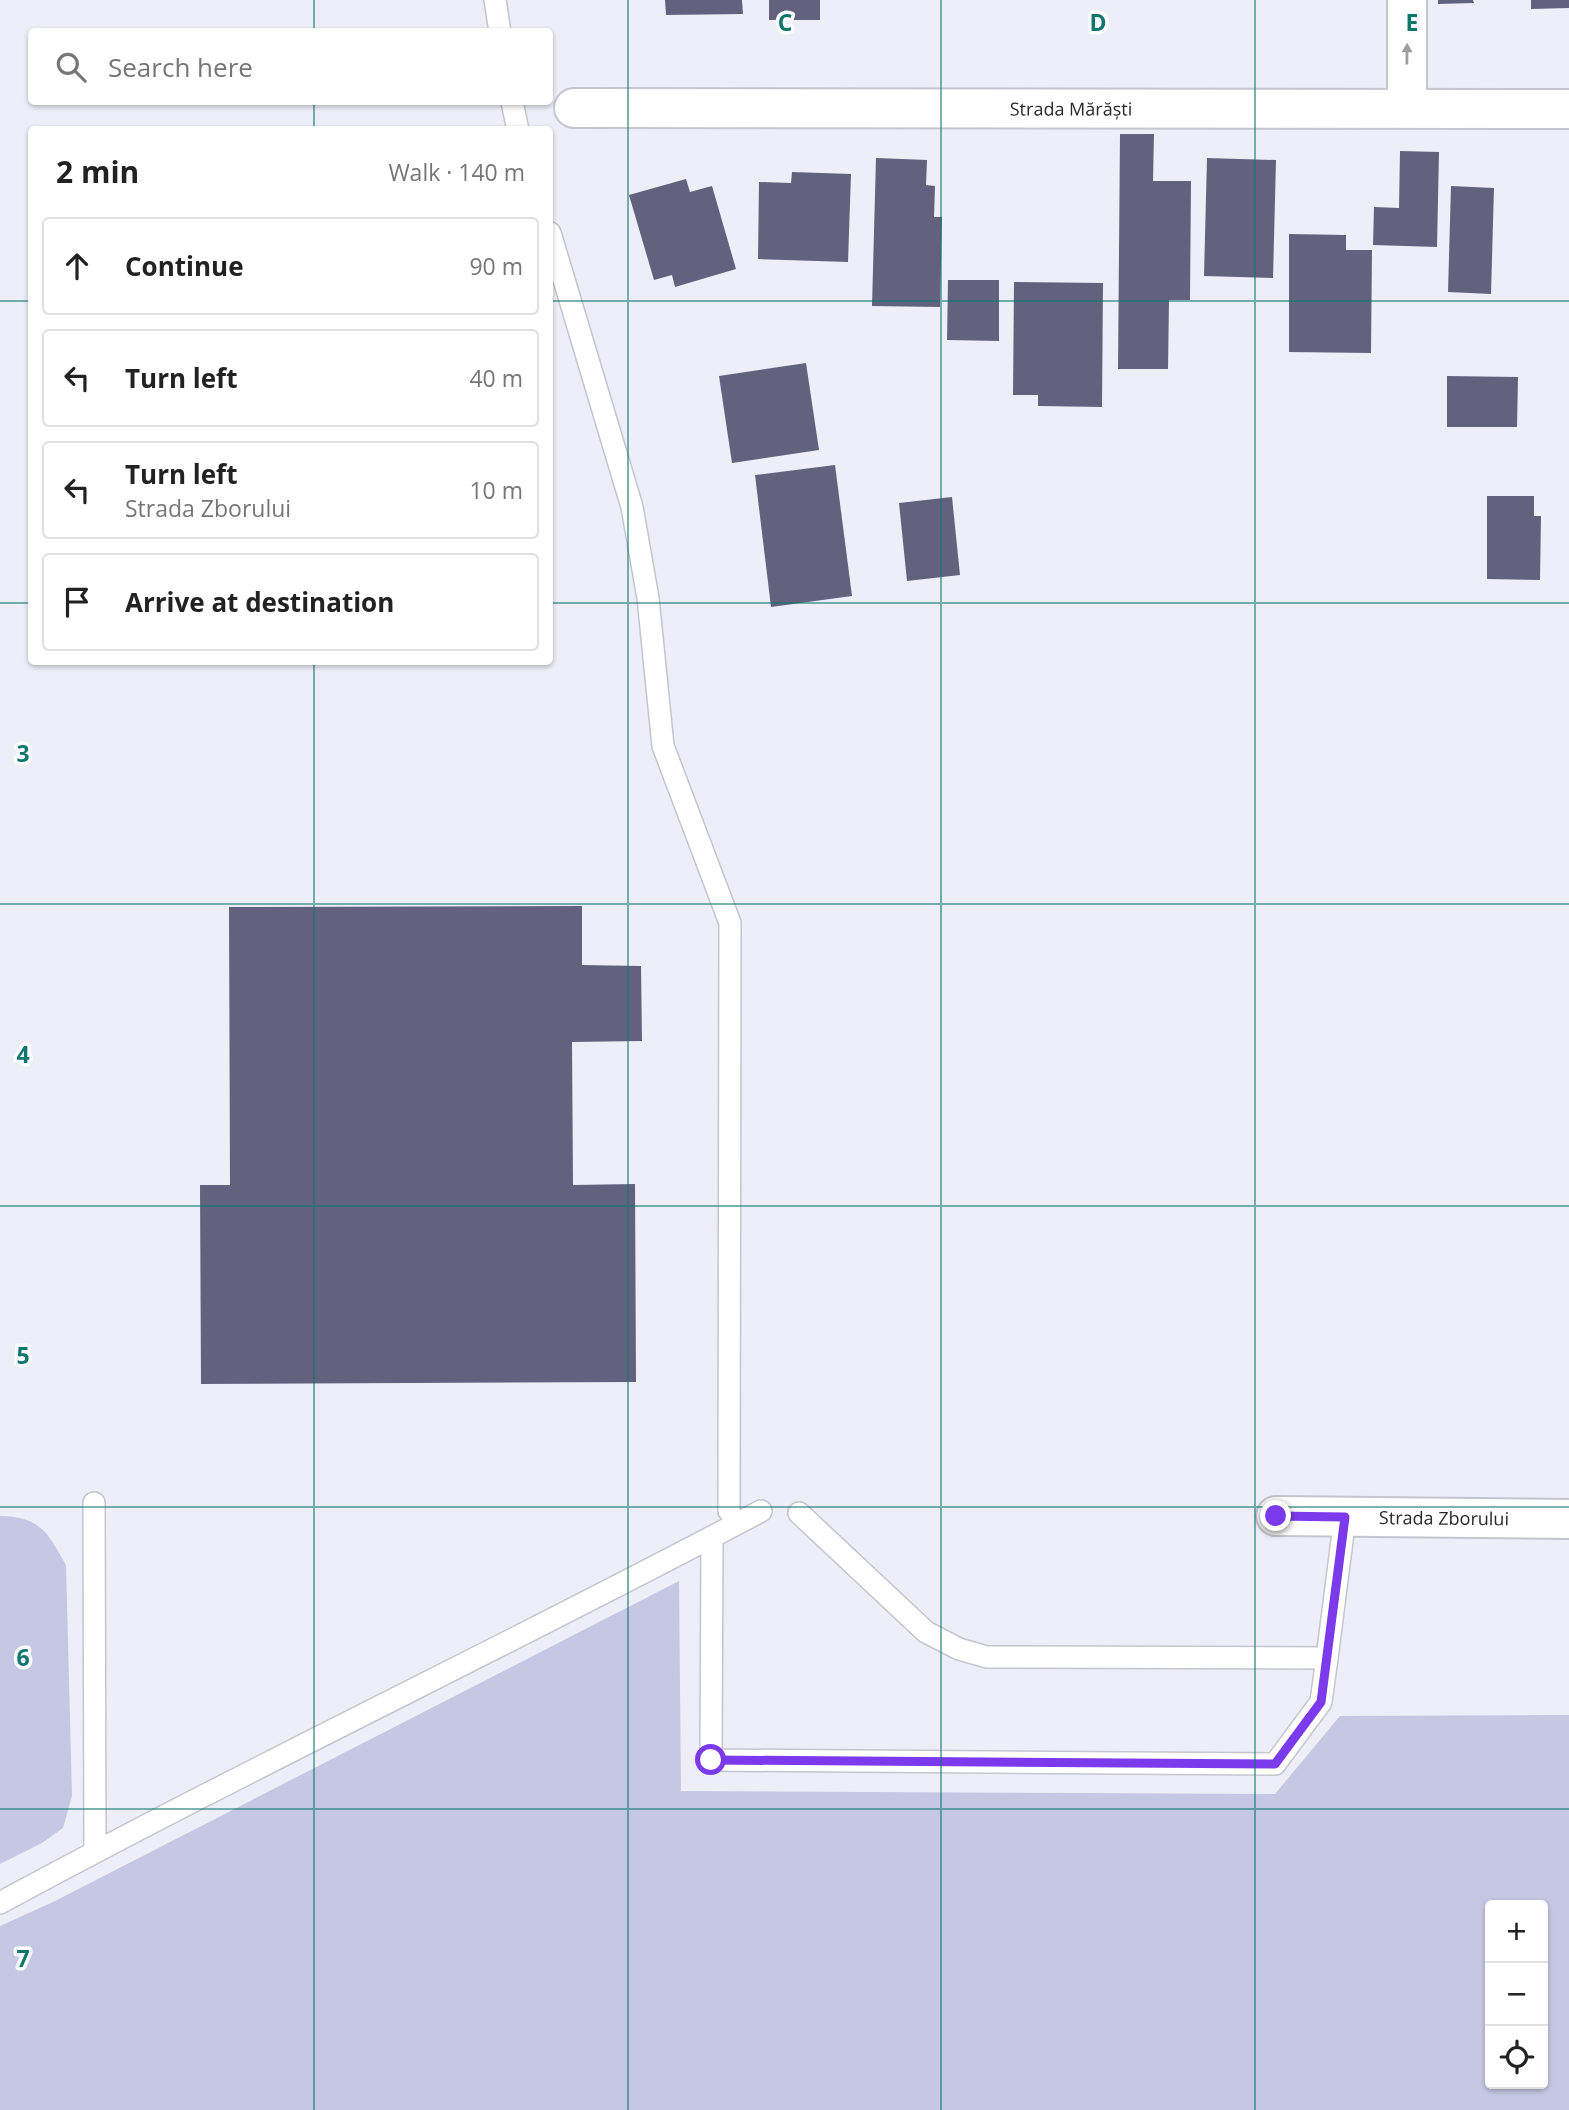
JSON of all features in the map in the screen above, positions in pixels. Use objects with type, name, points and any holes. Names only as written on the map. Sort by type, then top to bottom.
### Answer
[{"type":"street","points":[[1407,0],[1407,107]]},
{"type":"street","name":"Strada Mărăști","points":[[574,108],[1569,109]]},
{"type":"street","name":"Strada Zborului","points":[[1276,1516],[1569,1519]]},
{"type":"lane","points":[[495,0],[499,28]]},
{"type":"lane","points":[[513,105],[517,126]]},
{"type":"lane","points":[[553,243],[632,507],[648,598],[663,746],[730,923],[729,1511]]},
{"type":"lane","points":[[94,1503],[95,1852]]},
{"type":"lane","points":[[0,1903],[761,1511]]},
{"type":"lane","points":[[799,1513],[926,1632],[959,1648],[987,1657],[1327,1658]]},
{"type":"lane","points":[[712,1537],[711,1760],[1275,1764],[1321,1702],[1345,1517]]},
{"type":"shaded area","points":[[0,1516],[25,1519],[41,1528],[66,1565],[72,1796],[63,1828],[42,1843],[0,1864]]},
{"type":"shaded area","points":[[679,1581],[681,1791],[1275,1794],[1340,1716],[1569,1715],[1569,2110],[0,2110],[0,1926],[53,1902]]},
{"type":"building","points":[[665,0],[742,0],[743,14],[666,15]]},
{"type":"building","points":[[769,0],[820,0],[820,20],[769,20]]},
{"type":"building","points":[[1438,0],[1473,0],[1474,3],[1438,4]]},
{"type":"building","points":[[1531,0],[1569,0],[1569,8],[1531,9]]},
{"type":"building","points":[[1120,134],[1154,134],[1153,181],[1191,181],[1190,300],[1169,300],[1168,369],[1118,369]]},
{"type":"building","points":[[1400,151],[1439,152],[1437,247],[1373,245],[1374,207],[1399,208]]},
{"type":"building","points":[[876,158],[927,160],[926,185],[935,186],[934,217],[942,217],[940,307],[872,306]]},
{"type":"building","points":[[1207,158],[1276,160],[1273,278],[1204,276]]},
{"type":"building","points":[[792,172],[851,174],[848,262],[758,259],[759,182],[791,183]]},
{"type":"building","points":[[686,179],[690,192],[712,186],[736,269],[675,287],[672,275],[654,280],[629,195]]},
{"type":"building","points":[[1451,186],[1494,188],[1491,294],[1448,292]]},
{"type":"building","points":[[1289,234],[1346,235],[1346,250],[1372,250],[1371,353],[1289,352]]},
{"type":"building","points":[[948,280],[999,280],[999,341],[947,340]]},
{"type":"building","points":[[1014,282],[1103,283],[1102,407],[1038,406],[1038,395],[1013,395]]},
{"type":"building","points":[[806,363],[819,450],[732,463],[719,376]]},
{"type":"building","points":[[1447,376],[1518,377],[1517,427],[1447,427]]},
{"type":"building","points":[[835,465],[852,596],[771,607],[755,475]]},
{"type":"building","points":[[1487,496],[1534,496],[1534,516],[1541,516],[1540,580],[1487,579]]},
{"type":"building","points":[[952,497],[960,575],[907,581],[899,503]]},
{"type":"building","points":[[582,906],[582,965],[641,966],[642,1041],[572,1042],[573,1185],[635,1184],[636,1382],[201,1384],[200,1185],[230,1185],[229,907]]},
{"type":"route","points":[[711,1760],[1275,1764],[1321,1702],[1345,1517],[1276,1516]]}]
